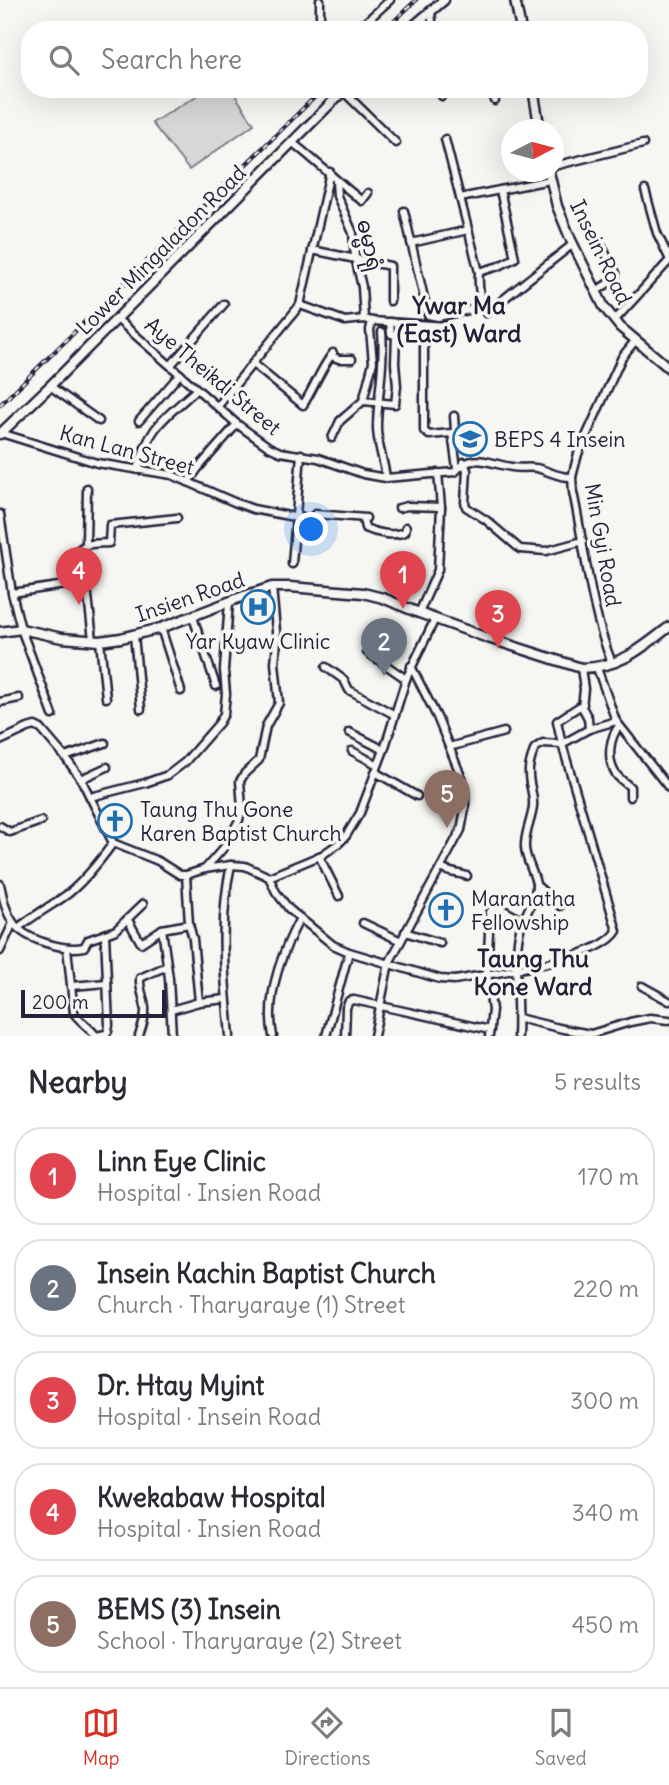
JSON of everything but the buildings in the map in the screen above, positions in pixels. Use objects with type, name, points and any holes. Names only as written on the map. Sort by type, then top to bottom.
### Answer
[{"type":"main road","points":[[420,21],[444,0]]},
{"type":"main road","points":[[515,0],[519,21]]},
{"type":"main road","name":"Lower Mingaladon Road","points":[[0,434],[336,98]]},
{"type":"main road","points":[[535,98],[538,119]]},
{"type":"main road","name":"Insein Road","points":[[551,182],[557,206],[573,244],[604,307],[635,341]]},
{"type":"main road","points":[[635,341],[669,368]]},
{"type":"main road","name":"Insien Road","points":[[0,632],[21,629],[62,638],[97,640],[134,635],[193,617],[272,586],[363,593],[383,598],[435,619],[581,668]]},
{"type":"main road","points":[[581,668],[597,668],[627,658],[669,627]]},
{"type":"street","points":[[320,0],[320,21]]},
{"type":"street","points":[[368,21],[390,0]]},
{"type":"street","points":[[432,11],[433,21]]},
{"type":"street","points":[[352,98],[397,143]]},
{"type":"street","points":[[446,139],[479,272],[482,307],[486,313],[573,244]]},
{"type":"street","points":[[293,143],[362,201],[368,193]]},
{"type":"street","points":[[564,164],[643,144]]},
{"type":"street","points":[[218,406],[300,305],[330,172]]},
{"type":"street","name":"ဓမ္မာရုံ","points":[[336,181],[337,196],[354,233],[364,318]]},
{"type":"street","points":[[460,198],[528,182]]},
{"type":"street","points":[[479,272],[515,258],[500,190]]},
{"type":"street","points":[[615,320],[669,259],[654,226],[645,190]]},
{"type":"street","points":[[404,211],[428,315],[438,317],[482,307]]},
{"type":"street","points":[[411,243],[468,230]]},
{"type":"street","points":[[596,291],[615,279],[616,273],[601,245]]},
{"type":"street","points":[[312,250],[390,265],[390,301]]},
{"type":"street","points":[[171,365],[225,304]]},
{"type":"street","points":[[300,305],[345,321],[364,318],[372,321],[447,326]]},
{"type":"street","name":"Aye Theikdi Street","points":[[117,319],[237,424],[280,452],[318,458],[363,474],[386,478],[455,472],[457,469]]},
{"type":"street","points":[[332,438],[340,421],[363,401],[373,362],[370,330],[372,321]]},
{"type":"street","points":[[363,401],[395,404],[396,335],[391,334],[390,322]]},
{"type":"street","points":[[424,325],[424,431],[429,435],[452,433]]},
{"type":"street","points":[[382,332],[384,351],[376,426],[386,478]]},
{"type":"street","name":"Min Gyi Road","points":[[612,663],[599,621],[572,477],[578,454],[622,358],[635,341]]},
{"type":"street","points":[[253,364],[303,405],[332,354],[339,359],[352,359]]},
{"type":"street","points":[[139,421],[180,374]]},
{"type":"street","points":[[50,387],[99,421]]},
{"type":"street","points":[[138,470],[147,440],[157,425],[197,389]]},
{"type":"street","points":[[454,416],[455,431],[452,433],[457,469]]},
{"type":"street","points":[[188,482],[237,424]]},
{"type":"street","name":"Kan Lan Street","points":[[0,434],[97,463],[172,475],[253,509],[294,517],[312,517],[315,514],[365,519],[365,528],[374,532],[400,534],[405,532],[406,527]]},
{"type":"street","points":[[292,564],[300,454]]},
{"type":"street","points":[[457,469],[464,462],[482,460],[510,467],[537,468],[563,478],[572,477]]},
{"type":"street","points":[[464,462],[467,470],[466,507],[520,549],[546,551],[583,541]]},
{"type":"street","points":[[419,613],[438,570],[441,507],[438,473]]},
{"type":"street","points":[[86,545],[87,488]]},
{"type":"street","points":[[399,508],[441,507]]},
{"type":"street","points":[[0,514],[3,564],[21,629],[53,715]]},
{"type":"street","points":[[106,698],[97,640],[77,552],[86,545],[109,543],[110,525],[177,519]]},
{"type":"street","points":[[12,593],[85,582]]},
{"type":"street","points":[[205,869],[226,845],[239,820],[242,808],[240,781],[260,760],[266,726],[279,703],[272,586]]},
{"type":"street","points":[[90,797],[168,775],[185,762],[219,723],[224,714],[226,694],[224,670],[229,602]]},
{"type":"street","points":[[193,617],[216,686]]},
{"type":"street","points":[[269,877],[319,856],[346,836],[360,813],[411,666],[435,619]]},
{"type":"street","points":[[161,628],[181,691]]},
{"type":"street","points":[[134,635],[141,709]]},
{"type":"street","points":[[367,652],[406,679]]},
{"type":"street","points":[[374,1036],[389,964],[461,830],[465,809],[461,776],[437,717],[411,666]]},
{"type":"street","points":[[326,667],[344,680],[349,690],[395,715]]},
{"type":"street","points":[[581,668],[584,689],[582,707],[588,718],[589,729]]},
{"type":"street","points":[[597,668],[618,724],[669,788]]},
{"type":"street","points":[[0,702],[19,698]]},
{"type":"street","points":[[0,741],[28,728],[35,726],[41,729],[81,779],[113,843],[158,861],[175,873],[186,875],[231,865],[245,866],[269,877],[289,909],[324,938],[349,952],[440,979],[455,980],[572,958],[599,947],[617,933],[562,744],[558,720],[583,704]]},
{"type":"street","points":[[517,1036],[515,968],[519,932],[535,894],[536,885],[525,846],[533,809],[530,763],[535,748],[543,743],[562,744],[589,729],[618,724]]},
{"type":"street","points":[[618,724],[611,739],[611,761],[613,770],[630,788],[630,797]]},
{"type":"street","points":[[349,732],[384,750]]},
{"type":"street","points":[[449,747],[504,732]]},
{"type":"street","points":[[65,757],[104,743]]},
{"type":"street","points":[[352,751],[417,796]]},
{"type":"street","points":[[81,779],[107,768]]},
{"type":"street","points":[[0,827],[10,832],[41,821]]},
{"type":"street","points":[[0,951],[16,925],[68,893],[96,866],[113,843]]},
{"type":"street","points":[[319,856],[339,896]]},
{"type":"street","points":[[230,1036],[222,946],[225,890],[231,865]]},
{"type":"street","points":[[441,868],[450,873],[467,876]]},
{"type":"street","points":[[186,875],[189,924],[200,1002]]},
{"type":"street","points":[[0,884],[2,903],[16,925],[38,940],[67,948],[84,947],[88,940],[116,930],[144,904]]},
{"type":"street","points":[[536,885],[560,906]]},
{"type":"street","points":[[346,1036],[346,1008],[349,1002],[354,1000],[490,1033],[492,1010],[487,973],[490,912],[498,907],[522,920]]},
{"type":"street","points":[[273,1036],[270,1005],[273,990],[291,934],[300,918]]},
{"type":"street","points":[[128,920],[141,943],[162,929],[189,924]]},
{"type":"street","points":[[363,923],[401,941]]},
{"type":"street","points":[[162,929],[172,1036]]},
{"type":"street","points":[[405,932],[440,943]]},
{"type":"street","points":[[67,948],[74,1013],[96,1036],[106,1034],[104,934]]},
{"type":"street","points":[[326,1036],[349,952]]},
{"type":"street","points":[[139,1036],[146,1010],[140,992],[140,978],[167,966]]},
{"type":"street","points":[[71,986],[107,983]]},
{"type":"street","points":[[642,986],[669,1001]]},
{"type":"street","points":[[337,994],[349,1002]]},
{"type":"street","points":[[171,1010],[200,1002],[226,999]]},
{"type":"street","points":[[518,1018],[591,1034],[650,1018],[669,1020]]},
{"type":"shaded area","points":[[193,98],[237,98],[254,124],[189,170],[152,123]]},
{"type":"railway","points":[[394,21],[416,0]]},
{"type":"railway","points":[[0,405],[314,98]]},
{"type":"place","name":"BEPS 4 Insein","points":[[470,439]]},
{"type":"place","name":"Kwekabaw Hospital","points":[[79,605]]},
{"type":"place","name":"Yar Kyaw Clinic","points":[[258,607]]},
{"type":"place","name":"Linn Eye Clinic","points":[[403,609]]},
{"type":"place","name":"Dr. Htay Myint","points":[[498,648]]},
{"type":"place","name":"Insein Kachin Baptist Church","points":[[384,676]]},
{"type":"place","name":"Taung Thu Gone Karen Baptist Church","points":[[115,821]]},
{"type":"place","name":"BEMS (3) Insein","points":[[447,828]]},
{"type":"place","name":"Maranatha Fellowship","points":[[446,910]]},
{"type":"district","name":"Ywar Ma (East) Ward","points":[[459,319]]},
{"type":"district","name":"Taung Thu Kone Ward","points":[[533,972]]}]
